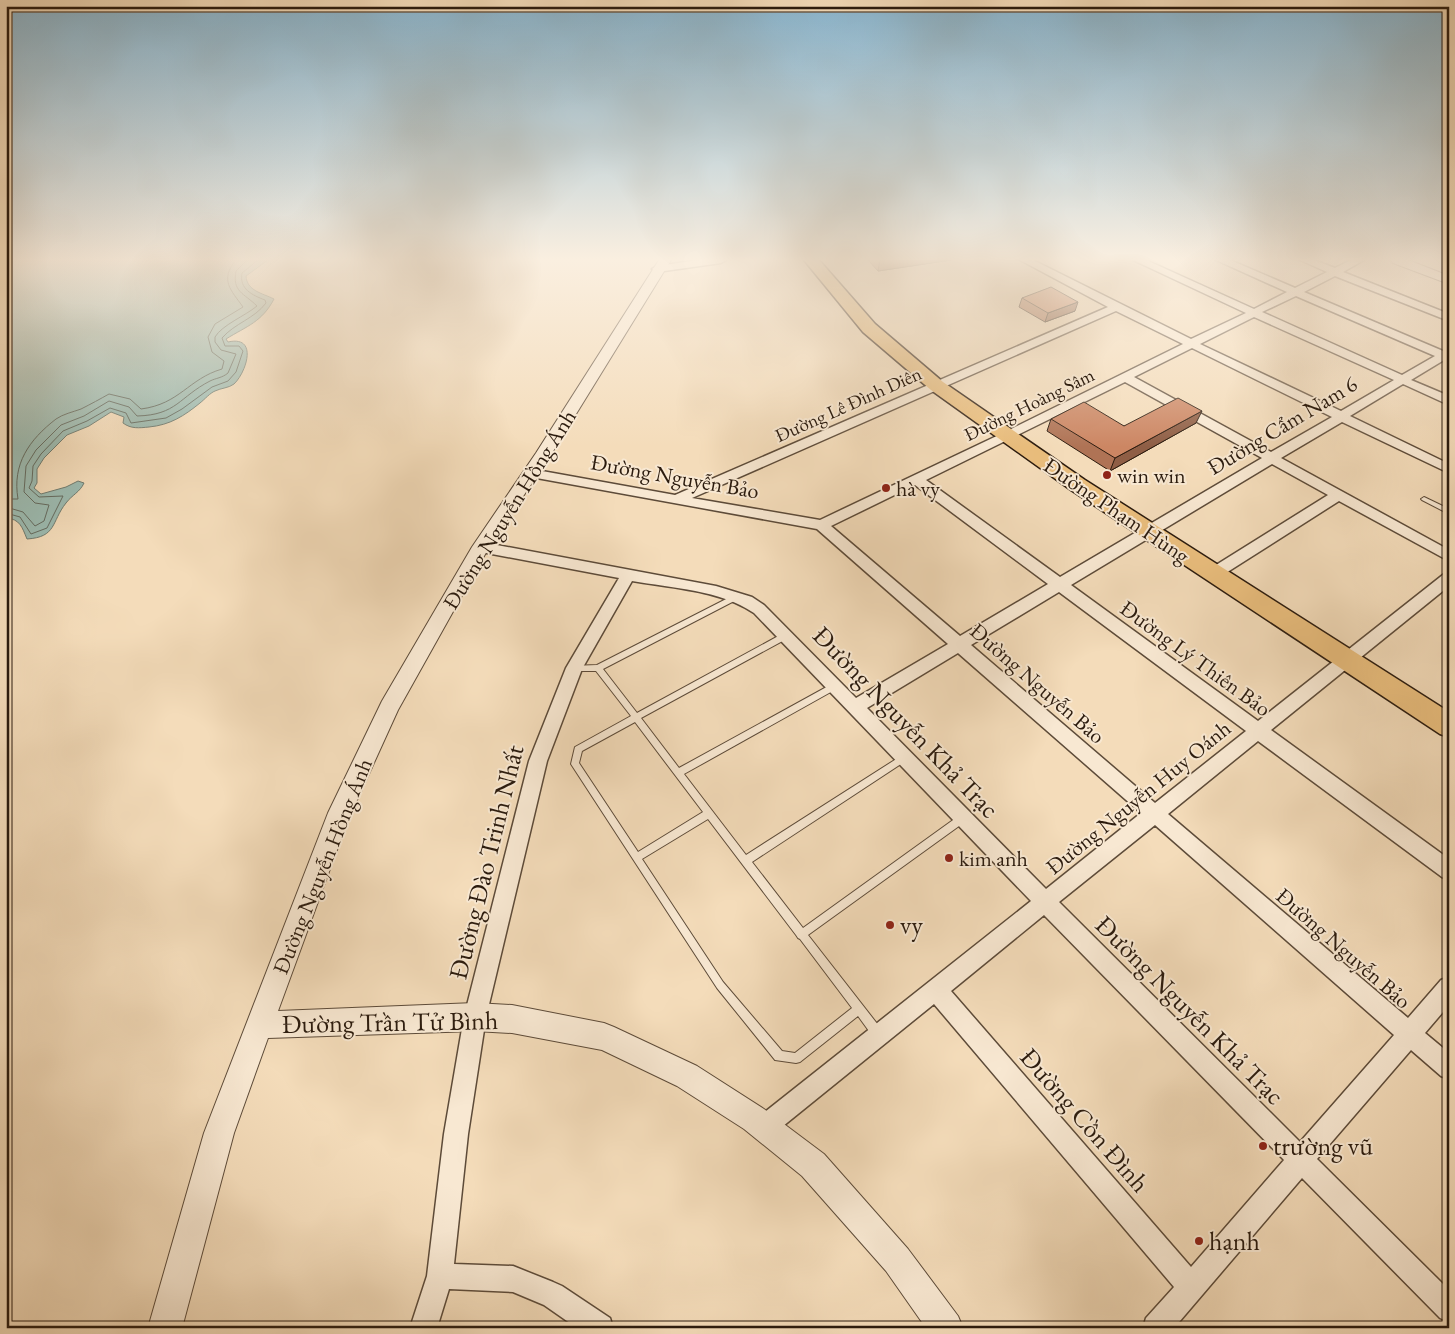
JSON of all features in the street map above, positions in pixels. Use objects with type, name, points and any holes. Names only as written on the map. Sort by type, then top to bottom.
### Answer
[{"type":"main road","name":"Đường Phạm Hùng","points":[[864,322],[887,345],[937,386],[1007,436],[1213,574],[1449,726]]},
{"type":"street","name":"Đường Nguyễn Hồng Ánh","points":[[165,1328],[219,1133],[336,820],[390,707],[481,547],[531,473],[625,322]]},
{"type":"street","name":"Đường Lê Đình Diên","points":[[677,499],[1081,322]]},
{"type":"street","points":[[1149,322],[1449,469]]},
{"type":"street","name":"Đường Hoàng Sâm","points":[[821,525],[1007,436],[1234,322]]},
{"type":"street","points":[[1276,322],[1449,401]]},
{"type":"street","points":[[1370,322],[1446,353]]},
{"type":"street","name":"Đường Cẩm Nam 6","points":[[855,707],[1446,353]]},
{"type":"street","points":[[1125,377],[1449,556]]},
{"type":"street","name":"Đường Nguyễn Bảo","points":[[531,473],[821,525],[1449,1068]]},
{"type":"street","name":"Đường Lý Thiên Bảo","points":[[917,480],[1449,871]]},
{"type":"street","points":[[1213,574],[1338,495]]},
{"type":"street","name":"Đường Nguyễn Khả Trạc","points":[[481,547],[716,591],[736,597],[758,610],[1449,1309]]},
{"type":"street","name":"Đường Đào Trinh Nhất","points":[[423,1328],[440,1276],[456,1134],[475,1016],[538,761],[574,668],[628,574]]},
{"type":"street","name":"Đường Nguyễn Huy Oánh","points":[[764,1127],[1449,578]]},
{"type":"street","points":[[1156,1328],[1449,988]]},
{"type":"street","name":"Đường Cồn Đình","points":[[936,990],[1191,1287]]},
{"type":"street","name":"Đường Trần Tử Bình","points":[[258,1025],[475,1016],[512,1019],[604,1037],[687,1076],[764,1127],[813,1165],[897,1260],[946,1328]]},
{"type":"street","points":[[440,1276],[513,1279],[553,1295],[600,1328]]},
{"type":"lane","points":[[1424,499],[1449,512]]},
{"type":"lane","points":[[574,668],[598,668],[736,597]]},
{"type":"lane","points":[[785,636],[578,749],[575,764],[720,985],[779,1056],[796,1058],[859,1010]]},
{"type":"lane","points":[[598,668],[879,1035]]},
{"type":"lane","points":[[678,773],[835,686]]},
{"type":"lane","points":[[745,861],[904,758]]},
{"type":"lane","points":[[637,857],[708,814]]},
{"type":"lane","points":[[801,935],[963,818]]},
{"type":"water","points":[[6,322],[253,322],[226,339],[228,342],[238,341],[244,344],[247,349],[246,364],[234,384],[213,392],[182,416],[157,426],[132,427],[123,423],[124,417],[111,412],[89,426],[67,435],[44,458],[37,469],[37,483],[34,488],[41,494],[66,487],[78,481],[84,483],[61,510],[49,532],[37,538],[27,539],[22,527],[17,522],[6,518]]},
{"type":"building","points":[[1178,398],[1202,411],[1115,458],[1051,419],[1084,402],[1124,426]]},
{"type":"place","name":"win win","points":[[1107,475]]},
{"type":"place","name":"hà vy","points":[[886,488]]},
{"type":"place","name":"kim anh","points":[[949,858]]},
{"type":"place","name":"vy","points":[[890,925]]},
{"type":"place","name":"trường vũ","points":[[1263,1146]]},
{"type":"place","name":"hạnh","points":[[1199,1241]]}]
